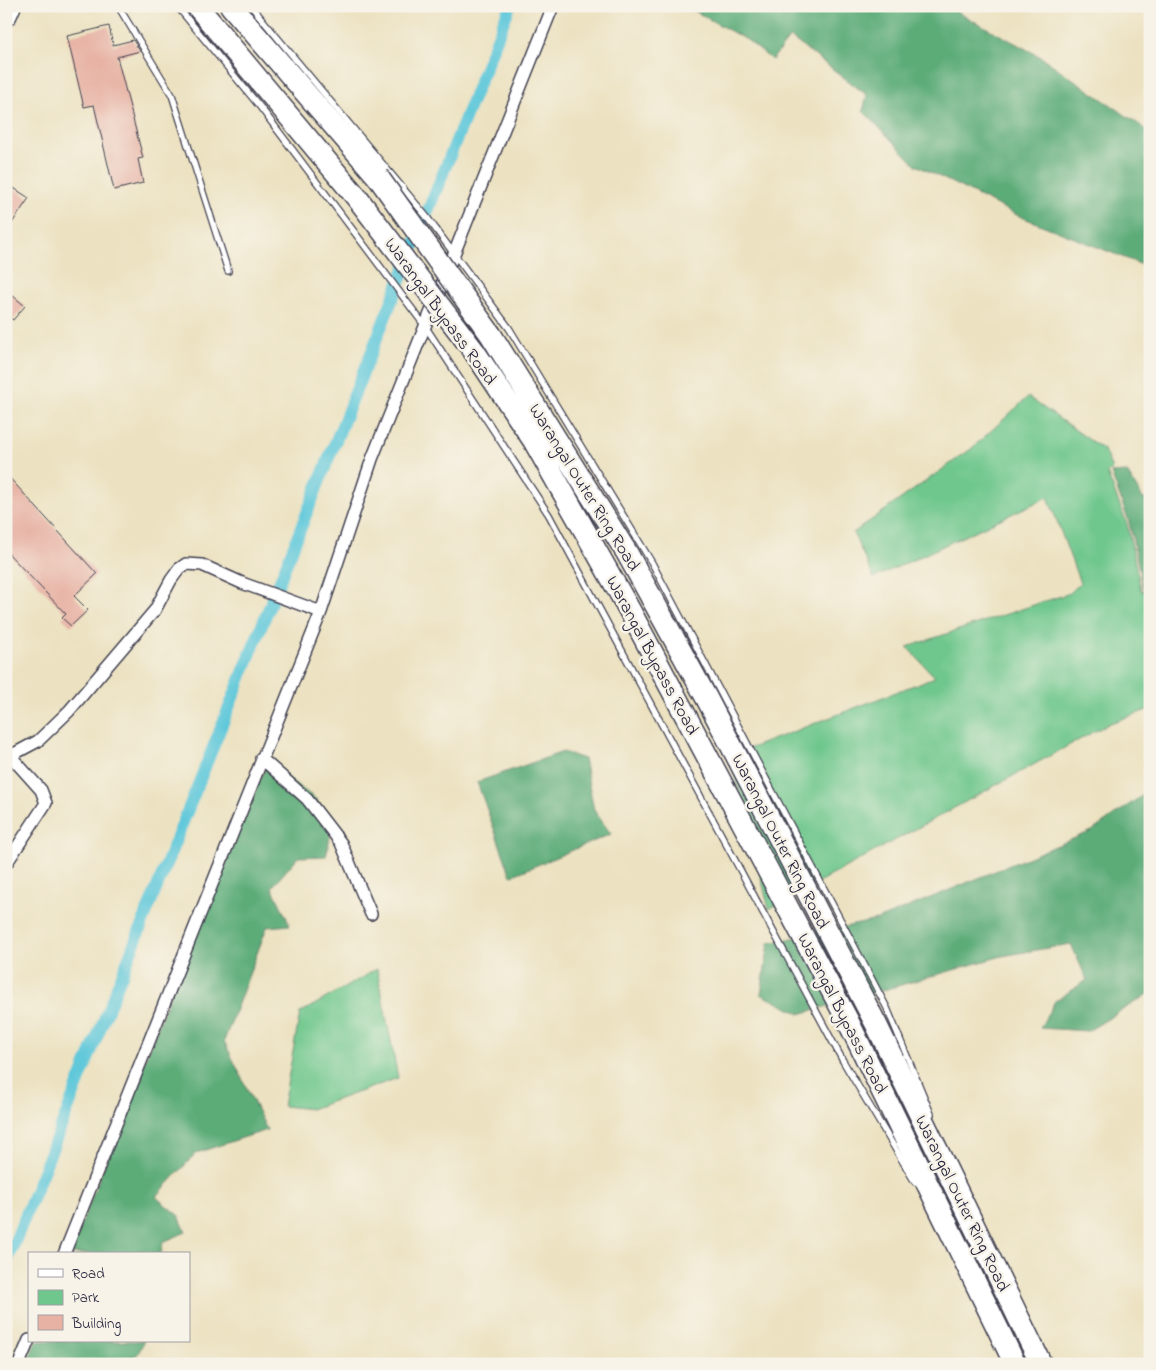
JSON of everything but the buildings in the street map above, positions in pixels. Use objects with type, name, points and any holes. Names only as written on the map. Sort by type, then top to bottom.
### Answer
[{"type":"highway","points":[[6,15],[10,6]]},
{"type":"highway","name":"Warangal Bypass Road","points":[[197,6],[358,199],[474,351],[534,441],[630,611],[848,1021],[1014,1364]]},
{"type":"highway","name":"Warangal Bypass Road","points":[[231,6],[378,177],[491,336]]},
{"type":"highway","name":"Warangal Outer Ring Road","points":[[491,336],[627,553],[707,700],[876,1024],[1041,1364]]},
{"type":"street","points":[[65,1252],[321,612],[372,460],[554,6]]},
{"type":"street","points":[[6,864],[46,803],[41,790],[8,753],[38,741],[69,711],[155,610],[179,569],[186,564],[202,566],[321,612]]},
{"type":"street","points":[[261,758],[307,799],[341,843],[371,914]]},
{"type":"street","points":[[19,1364],[28,1342]]},
{"type":"lane","points":[[118,6],[172,95],[228,271]]},
{"type":"lane","points":[[177,6],[261,108],[425,326],[549,515],[843,1061],[919,1189]]},
{"type":"lane","points":[[251,6],[455,253],[509,328],[652,563],[887,1008],[933,1118]]},
{"type":"lane","points":[[948,1155],[998,1275]]},
{"type":"lane","points":[[929,1206],[980,1291]]},
{"type":"green space","points":[[685,6],[946,6],[1041,57],[1150,132],[1150,268],[1019,216],[916,165],[863,111],[867,95],[790,37],[772,60],[747,40]]},
{"type":"green space","points":[[1028,397],[1104,450],[1112,469],[1107,473],[1127,524],[1141,590],[1150,595],[1150,709],[1110,723],[769,909],[730,756],[935,677],[907,647],[1070,593],[1080,583],[1048,497],[874,578],[853,533],[971,449]]},
{"type":"green space","points":[[1127,472],[1143,499],[1150,499],[1150,593],[1144,592],[1129,522],[1111,473]]},
{"type":"green space","points":[[563,752],[584,759],[594,810],[611,834],[511,876],[477,782]]},
{"type":"green space","points":[[266,766],[281,773],[317,800],[332,828],[326,856],[298,857],[272,887],[290,925],[267,927],[224,1041],[267,1130],[196,1153],[156,1197],[179,1216],[186,1232],[163,1242],[161,1252],[71,1252],[171,993]]},
{"type":"green space","points":[[1150,790],[1150,993],[1088,1031],[1040,1028],[1055,1001],[1087,980],[1071,944],[1002,956],[800,1014],[761,994],[769,943],[877,920],[1092,831]]},
{"type":"green space","points":[[377,969],[398,1078],[311,1109],[283,1106],[300,1013]]},
{"type":"green space","points":[[36,1342],[144,1342],[138,1354],[122,1364],[27,1364]]},
{"type":"waterway","points":[[6,1264],[510,6]]}]
